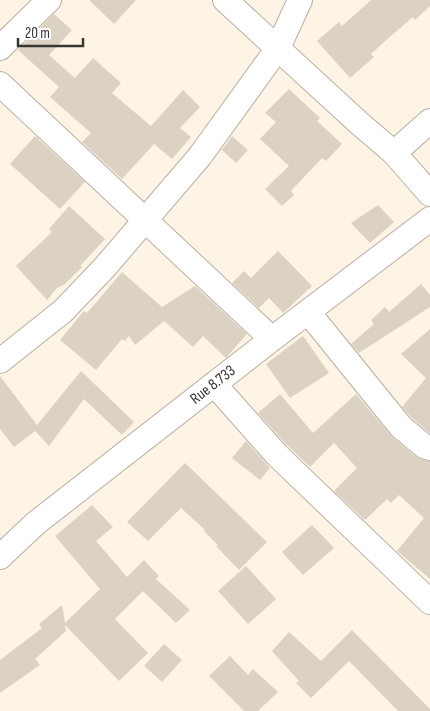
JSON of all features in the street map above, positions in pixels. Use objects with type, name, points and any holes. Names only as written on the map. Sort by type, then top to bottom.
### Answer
[{"type":"street","points":[[0,48],[49,0]]},
{"type":"street","points":[[224,0],[394,153],[430,194]]},
{"type":"street","points":[[0,361],[63,311],[146,220],[200,156],[278,48],[300,0]]},
{"type":"street","points":[[0,84],[272,339]]},
{"type":"street","points":[[394,153],[430,121]]},
{"type":"street","name":"Rue 8.733","points":[[0,557],[36,523],[272,339],[430,219]]},
{"type":"street","points":[[308,312],[401,427],[424,446],[430,448]]},
{"type":"street","points":[[214,384],[277,455],[430,602]]},
{"type":"building","points":[[89,0],[136,0],[114,24]]},
{"type":"building","points":[[371,0],[430,0],[430,6],[415,20],[413,17],[384,42],[371,54],[374,57],[350,78],[317,41],[339,22],[342,26]]},
{"type":"building","points":[[54,14],[72,30],[49,55],[75,78],[93,58],[121,83],[112,93],[151,126],[183,90],[200,107],[180,128],[191,137],[172,159],[154,144],[122,179],[82,142],[91,133],[50,97],[59,87],[18,50]]},
{"type":"building","points":[[289,89],[320,118],[317,121],[342,144],[326,161],[322,158],[291,191],[294,195],[282,206],[265,189],[289,166],[260,139],[276,122],[265,113]]},
{"type":"building","points":[[35,136],[85,182],[60,209],[10,164]]},
{"type":"building","points":[[232,136],[248,150],[236,163],[222,150]]},
{"type":"building","points":[[378,205],[394,222],[370,243],[351,223]]},
{"type":"building","points":[[69,206],[105,239],[80,266],[82,267],[65,284],[57,288],[47,300],[16,266],[52,232],[49,229]]},
{"type":"building","points":[[278,251],[312,286],[283,313],[269,298],[259,308],[232,283],[244,271],[251,278]]},
{"type":"building","points":[[122,272],[162,307],[195,286],[247,334],[226,358],[203,336],[193,347],[164,321],[135,345],[129,336],[125,341],[122,339],[96,370],[60,340],[84,311],[87,313]]},
{"type":"building","points":[[421,284],[430,295],[430,307],[359,353],[351,344],[374,324],[371,320],[385,307],[389,312]]},
{"type":"building","points":[[430,329],[430,433],[402,407],[426,378],[401,354]]},
{"type":"building","points":[[303,336],[329,373],[290,398],[266,364]]},
{"type":"building","points":[[81,371],[134,422],[122,435],[84,399],[49,446],[35,431],[14,447],[0,429],[0,376],[37,425]]},
{"type":"building","points":[[280,394],[313,433],[356,394],[392,437],[416,457],[430,461],[430,579],[397,551],[424,518],[399,495],[391,503],[387,499],[365,520],[334,491],[357,468],[334,443],[310,467],[258,413]]},
{"type":"building","points":[[246,441],[270,468],[260,480],[232,458]]},
{"type":"building","points":[[185,463],[267,542],[239,570],[216,546],[218,545],[205,530],[181,508],[148,541],[127,522]]},
{"type":"building","points":[[92,505],[113,527],[96,541],[127,577],[144,560],[159,576],[156,579],[190,610],[176,623],[143,591],[115,619],[148,653],[119,681],[65,625],[66,631],[35,659],[40,665],[0,693],[0,660],[42,628],[39,624],[62,605],[65,623],[100,589],[55,536]]},
{"type":"building","points":[[312,525],[334,548],[303,575],[282,552]]},
{"type":"building","points":[[246,566],[276,599],[248,624],[218,591]]},
{"type":"building","points":[[352,630],[430,711],[398,711],[349,661],[311,698],[296,683],[299,681],[272,651],[289,632],[321,661]]},
{"type":"building","points":[[164,644],[182,660],[162,682],[144,666]]},
{"type":"building","points":[[230,656],[248,675],[253,669],[278,692],[258,711],[244,711],[209,676]]}]
